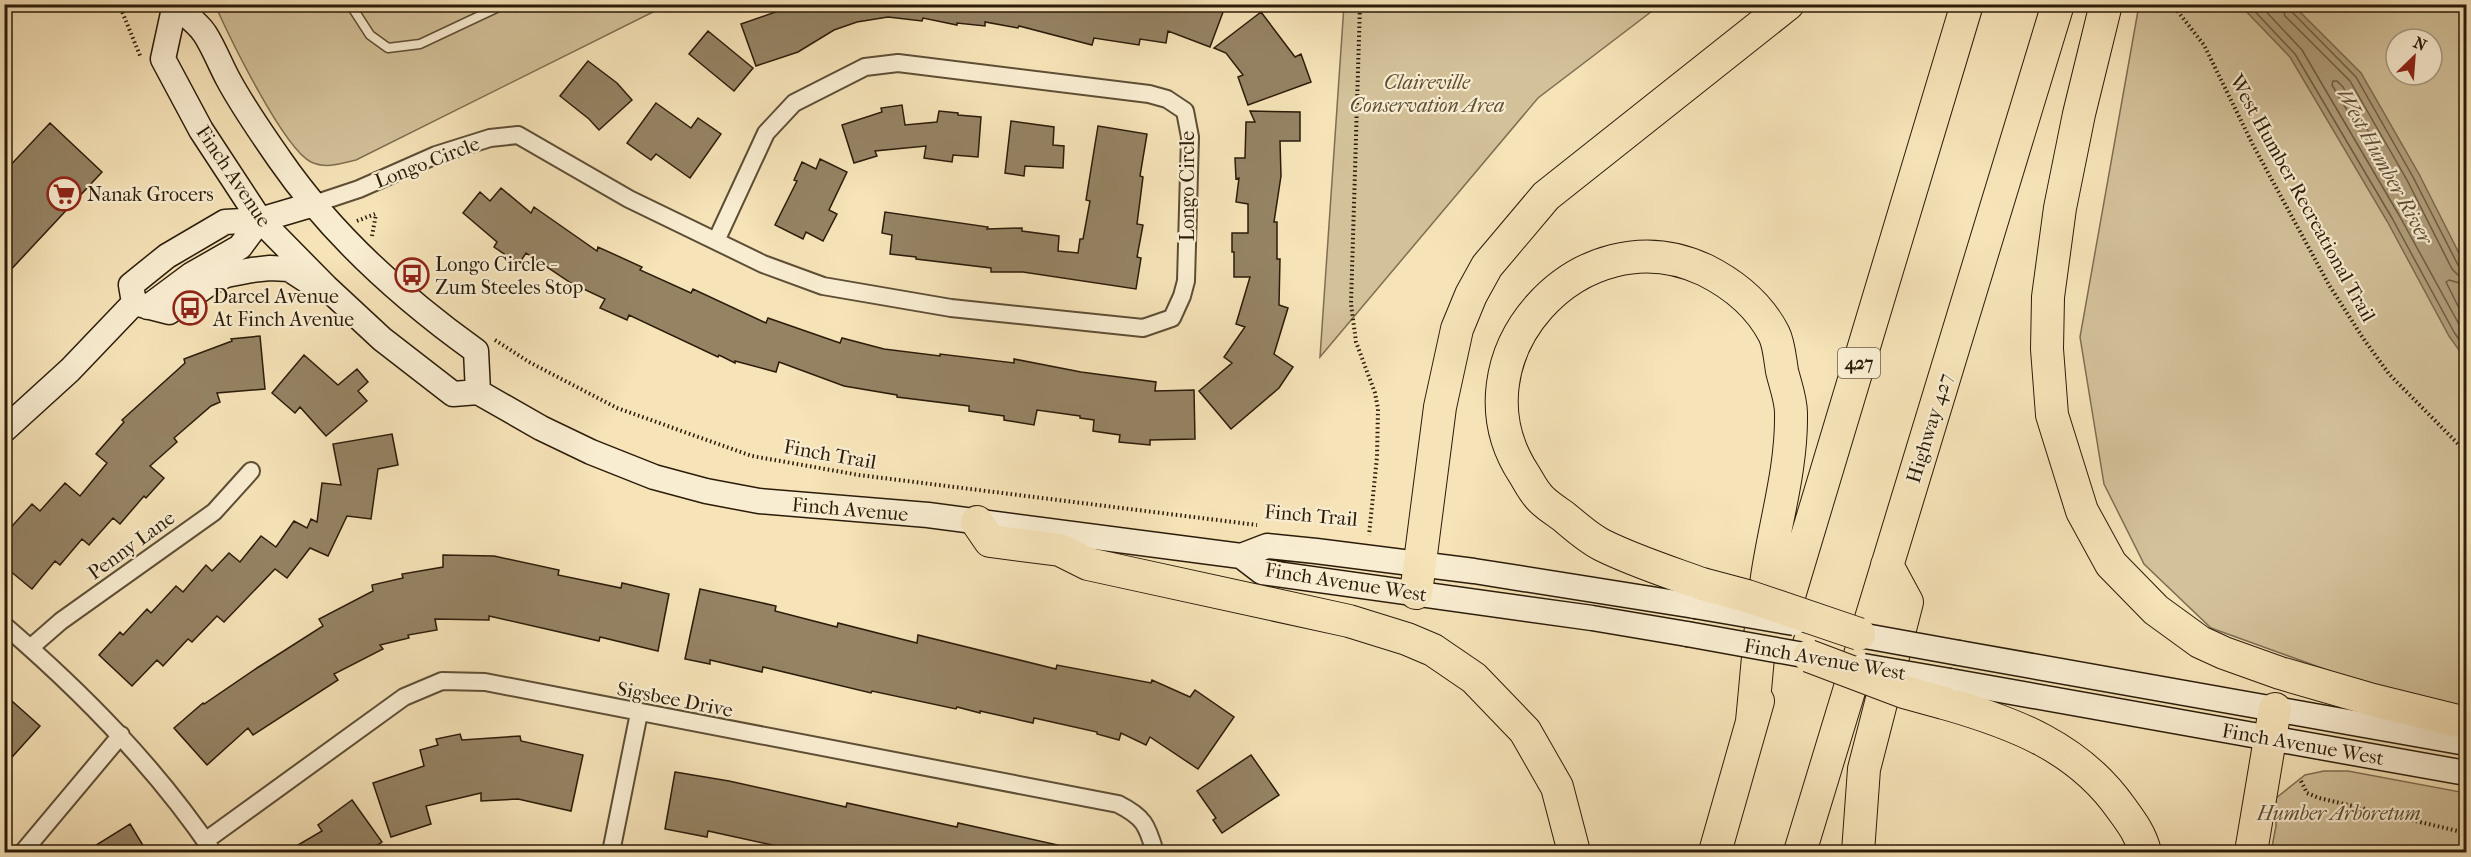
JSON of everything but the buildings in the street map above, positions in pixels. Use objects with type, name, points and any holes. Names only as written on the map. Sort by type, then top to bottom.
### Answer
[{"type":"highway","points":[[1418,579],[1440,407],[1455,340],[1471,295],[1487,266],[1546,196],[1788,4]]},
{"type":"highway","name":"427","points":[[1715,852],[1752,721],[1967,4]]},
{"type":"highway","name":"Highway 427","points":[[1800,852],[2058,4]]},
{"type":"highway","points":[[2106,4],[2079,114],[2061,208],[2048,297],[2047,349],[2052,415],[2082,511],[2111,564],[2156,610],[2200,642],[2280,672],[2373,700],[2466,723]]},
{"type":"highway","points":[[1752,721],[1767,576],[1786,484],[1791,411],[1775,335],[1748,298],[1725,280],[1689,262],[1646,255],[1623,258],[1587,269],[1561,285],[1533,312],[1517,337],[1509,357],[1502,389],[1502,418],[1513,457],[1540,499],[1599,544],[1698,595],[1747,596],[1859,634]]},
{"type":"highway","points":[[977,522],[990,541],[1060,550],[1088,564],[1349,621],[1407,639],[1433,650],[1474,678],[1525,731],[1557,788],[1574,852]]},
{"type":"highway","points":[[1858,852],[1864,769],[1907,602],[1887,565]]},
{"type":"highway","points":[[1809,656],[1905,692],[1947,692],[1975,712],[2053,744],[2075,759],[2106,786],[2141,837],[2145,852]]},
{"type":"highway","points":[[2251,852],[2273,724]]},
{"type":"main road","name":"Finch Avenue","points":[[175,5],[204,32],[245,108],[282,163],[314,204],[354,249],[390,283],[421,310],[476,351],[478,392]]},
{"type":"main road","name":"Finch Avenue","points":[[175,5],[164,59],[201,130],[260,220],[326,287],[382,339],[453,394],[478,392],[541,428],[591,452],[684,486],[759,501],[928,515],[1241,556]]},
{"type":"main road","name":"Longo Circle","points":[[260,220],[314,204]]},
{"type":"main road","points":[[4,430],[141,305],[240,247],[260,220]]},
{"type":"main road","points":[[141,305],[169,312],[210,283],[226,276],[270,268],[289,269],[306,278],[371,338],[382,339]]},
{"type":"main road","name":"Finch Avenue West","points":[[1241,556],[1267,546],[1316,551],[1418,579],[1687,634],[1809,656]]},
{"type":"main road","name":"Finch Avenue West","points":[[1241,556],[1262,572],[1316,580],[1418,579],[1698,595]]},
{"type":"main road","name":"Finch Avenue West","points":[[1859,634],[1959,653],[2273,724],[2466,773]]},
{"type":"main road","name":"Finch Avenue West","points":[[1947,692],[2466,743]]},
{"type":"street","name":"Longo Circle","points":[[314,204],[359,189],[436,155],[490,138],[518,135],[629,199],[763,264],[823,286],[951,308],[1143,328],[1172,318],[1186,281],[1190,134],[1185,111],[1167,99],[1149,94],[898,63],[865,67],[794,103],[766,134],[716,241]]},
{"type":"street","name":"Penny Lane","points":[[30,648],[61,621],[214,512],[251,471]]},
{"type":"street","points":[[4,626],[83,696],[121,735],[145,762],[209,847]]},
{"type":"street","name":"Sigsbee Drive","points":[[209,847],[404,697],[442,681],[485,682],[1118,804],[1148,825],[1155,852]]},
{"type":"street","points":[[611,852],[639,713]]},
{"type":"street","points":[[23,852],[121,735]]},
{"type":"lane","points":[[350,4],[370,35],[388,48],[420,44],[505,4]]},
{"type":"lane","points":[[479,4],[484,13]]},
{"type":"path","name":"Finch Trail","points":[[1360,4],[1352,304],[1356,342],[1375,393],[1378,409],[1377,457],[1370,535],[1362,535]]},
{"type":"path","name":"West Humber Recreational Trail","points":[[2172,4],[2204,45],[2253,145],[2300,227],[2329,285],[2363,338],[2389,374],[2466,452]]},
{"type":"path","points":[[374,246],[372,238],[376,214]]},
{"type":"path","name":"Finch Trail","points":[[490,337],[539,367],[617,408],[752,456],[859,475],[1263,526]]},
{"type":"path","points":[[2301,781],[2307,793],[2319,798],[2466,833]]},
{"type":"green space","points":[[215,5],[667,5],[356,160],[328,165],[311,162],[299,153],[286,136],[258,90]]},
{"type":"green space","name":"Claireville Conservation Area","points":[[1344,5],[1660,5],[1538,98],[1320,357]]},
{"type":"green space","points":[[2139,5],[2466,5],[2466,711],[2377,688],[2211,628],[2144,564],[2104,484],[2080,337]]},
{"type":"green space","name":"Humber Arboretum","points":[[2324,771],[2348,771],[2466,793],[2466,852],[2271,852],[2276,826],[2276,798],[2305,775]]},
{"type":"water","name":"West Humber River","points":[[2240,5],[2293,5],[2361,73],[2419,174],[2466,267],[2466,360],[2449,336],[2387,221],[2290,57]]},
{"type":"place","name":"Nanak Grocers","points":[[64,194]]},
{"type":"place","name":"Longo Circle - Zum Steeles Stop","points":[[412,275]]},
{"type":"place","name":"Darcel Avenue At Finch Avenue","points":[[190,308]]}]
